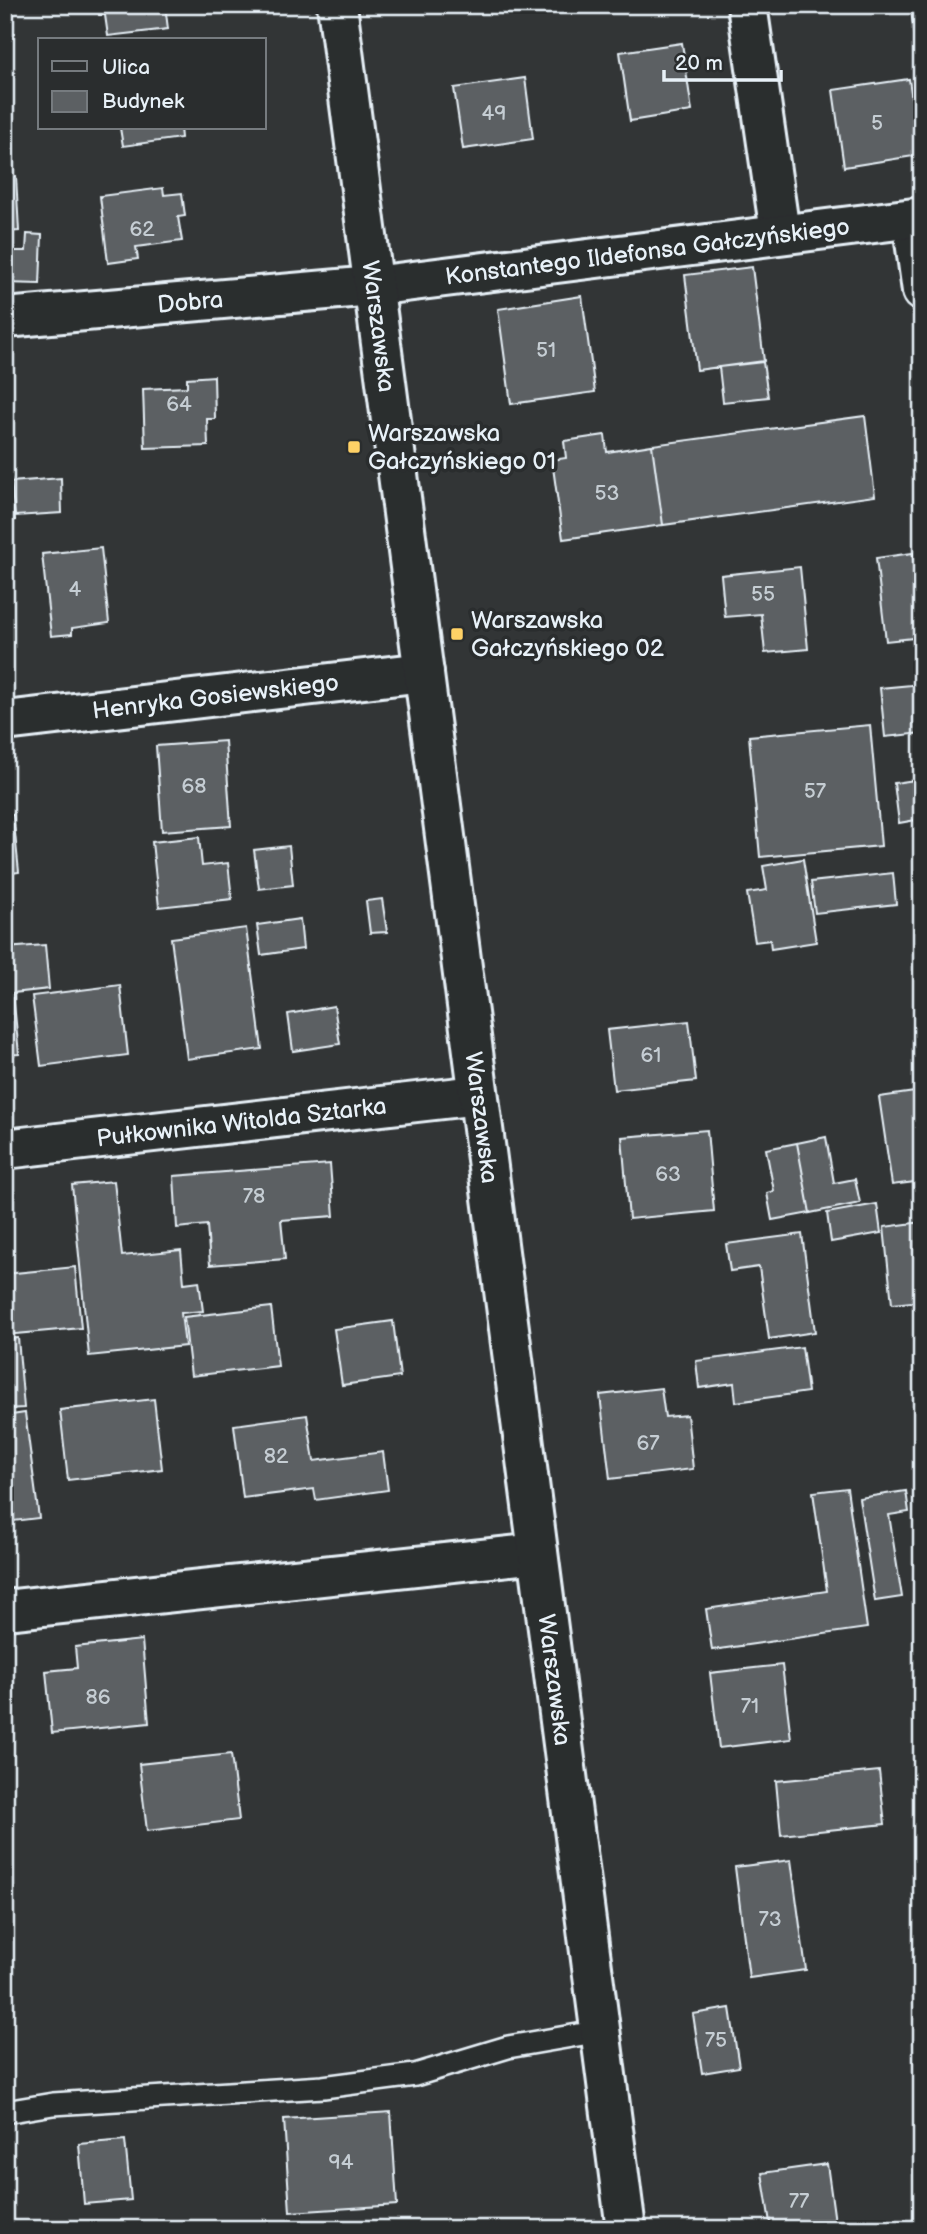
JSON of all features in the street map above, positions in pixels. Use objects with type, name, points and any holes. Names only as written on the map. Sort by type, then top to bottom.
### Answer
[{"type":"street","name":"Warszawska","points":[[337,5],[626,2229]]},
{"type":"street","points":[[747,5],[780,233]]},
{"type":"street","name":"Konstantego Ildefonsa Gałczyńskiego","points":[[373,285],[917,218]]},
{"type":"street","points":[[917,218],[922,290]]},
{"type":"street","name":"Dobra","points":[[5,318],[373,285]]},
{"type":"street","name":"Henryka Gosiewskiego","points":[[5,721],[424,672]]},
{"type":"street","name":"Pułkownika Witolda Sztarka","points":[[5,1149],[478,1095]]},
{"type":"street","points":[[5,1610],[538,1553]]},
{"type":"lane","points":[[5,2112],[53,2104],[323,2087],[415,2075],[508,2047],[601,2031]]},
{"type":"building","points":[[98,5],[165,5],[168,29],[108,36],[105,15],[99,15]]},
{"type":"building","points":[[922,7],[922,70],[918,71],[911,9]]},
{"type":"building","points":[[682,43],[692,111],[630,121],[620,52]]},
{"type":"building","points":[[525,78],[533,139],[463,149],[454,88]]},
{"type":"building","points":[[909,79],[920,155],[844,167],[833,90]]},
{"type":"building","points":[[120,130],[180,130],[181,138],[123,146]]},
{"type":"building","points":[[16,176],[19,231],[5,232],[5,177]]},
{"type":"building","points":[[163,188],[164,195],[182,193],[185,216],[178,217],[182,241],[136,247],[138,259],[108,263],[100,196]]},
{"type":"building","points":[[27,234],[42,235],[40,284],[5,283],[6,251],[26,251]]},
{"type":"building","points":[[752,267],[764,361],[697,370],[685,275]]},
{"type":"building","points":[[582,296],[595,392],[511,404],[498,309]]},
{"type":"building","points":[[763,362],[768,397],[723,402],[719,367]]},
{"type":"building","points":[[214,376],[215,419],[207,419],[208,446],[145,448],[143,389],[187,387],[187,378]]},
{"type":"building","points":[[865,416],[875,496],[663,525],[652,445]]},
{"type":"building","points":[[605,435],[607,452],[652,445],[663,525],[563,539],[552,460],[566,458],[564,441]]},
{"type":"building","points":[[61,478],[62,513],[15,516],[11,482]]},
{"type":"building","points":[[11,479],[15,520],[5,521],[5,480]]},
{"type":"building","points":[[101,548],[109,623],[72,628],[72,634],[51,636],[42,554]]},
{"type":"building","points":[[913,553],[922,637],[886,641],[876,558]]},
{"type":"building","points":[[800,567],[808,649],[765,653],[761,614],[725,617],[721,575]]},
{"type":"building","points":[[922,684],[922,733],[885,737],[880,688]]},
{"type":"building","points":[[870,725],[881,846],[760,857],[749,736]]},
{"type":"building","points":[[225,741],[231,826],[162,831],[156,746]]},
{"type":"building","points":[[922,779],[922,841],[919,842],[916,820],[899,823],[894,783]]},
{"type":"building","points":[[13,814],[19,872],[5,874],[5,815]]},
{"type":"building","points":[[199,837],[202,866],[228,863],[232,899],[159,907],[152,842]]},
{"type":"building","points":[[289,846],[293,885],[259,889],[254,850]]},
{"type":"building","points":[[803,859],[816,942],[771,949],[770,940],[755,942],[747,893],[767,890],[763,866]]},
{"type":"building","points":[[893,873],[896,904],[815,913],[811,882]]},
{"type":"building","points":[[382,899],[387,932],[370,933],[366,901]]},
{"type":"building","points":[[300,919],[303,949],[261,955],[257,925]]},
{"type":"building","points":[[246,928],[262,1049],[187,1059],[171,938]]},
{"type":"building","points":[[45,945],[49,989],[13,993],[19,1054],[5,1055],[5,948]]},
{"type":"building","points":[[120,985],[128,1055],[41,1066],[32,996]]},
{"type":"building","points":[[334,1006],[340,1044],[293,1051],[288,1014]]},
{"type":"building","points":[[689,1021],[696,1081],[614,1090],[607,1030]]},
{"type":"building","points":[[922,1091],[922,1181],[892,1185],[879,1097]]},
{"type":"building","points":[[707,1130],[714,1211],[629,1219],[622,1137]]},
{"type":"building","points":[[826,1137],[834,1183],[855,1179],[860,1203],[810,1213],[797,1143]]},
{"type":"building","points":[[797,1143],[810,1213],[772,1220],[767,1193],[774,1191],[766,1149]]},
{"type":"building","points":[[330,1164],[334,1216],[281,1220],[285,1259],[210,1265],[207,1225],[177,1228],[174,1176]]},
{"type":"building","points":[[114,1181],[122,1256],[181,1250],[184,1283],[199,1281],[203,1311],[181,1313],[185,1346],[89,1356],[72,1185]]},
{"type":"building","points":[[877,1204],[881,1233],[831,1242],[827,1213]]},
{"type":"building","points":[[922,1222],[922,1301],[892,1304],[884,1227]]},
{"type":"building","points":[[802,1234],[815,1332],[769,1339],[759,1267],[730,1271],[726,1244]]},
{"type":"building","points":[[75,1267],[81,1328],[5,1335],[5,1274]]},
{"type":"building","points":[[271,1307],[278,1366],[191,1376],[184,1317]]},
{"type":"building","points":[[393,1321],[400,1377],[342,1385],[334,1329]]},
{"type":"building","points":[[18,1338],[24,1408],[5,1409],[5,1339]]},
{"type":"building","points":[[802,1347],[808,1392],[736,1402],[734,1383],[699,1388],[696,1361]]},
{"type":"building","points":[[661,1388],[665,1417],[687,1415],[693,1469],[610,1479],[600,1395]]},
{"type":"building","points":[[154,1399],[162,1469],[68,1480],[60,1410]]},
{"type":"building","points":[[25,1413],[39,1518],[5,1522],[5,1416]]},
{"type":"building","points":[[307,1415],[314,1461],[383,1452],[388,1490],[316,1500],[314,1489],[243,1498],[234,1425]]},
{"type":"building","points":[[847,1488],[867,1628],[712,1650],[706,1609],[827,1591],[813,1492]]},
{"type":"building","points":[[906,1491],[909,1512],[889,1515],[902,1597],[875,1601],[859,1498]]},
{"type":"building","points":[[142,1640],[149,1723],[52,1733],[46,1671],[77,1668],[75,1647]]},
{"type":"building","points":[[782,1665],[791,1739],[719,1748],[710,1673]]},
{"type":"building","points":[[231,1754],[239,1820],[147,1831],[139,1764]]},
{"type":"building","points":[[879,1771],[885,1824],[781,1835],[776,1781]]},
{"type":"building","points":[[791,1860],[806,1970],[749,1978],[735,1867]]},
{"type":"building","points":[[730,2008],[739,2067],[702,2073],[693,2014]]},
{"type":"building","points":[[391,2112],[397,2205],[290,2212],[284,2119]]},
{"type":"building","points":[[125,2140],[131,2200],[84,2204],[79,2144]]},
{"type":"building","points":[[827,2164],[836,2229],[771,2229],[762,2173]]},
{"type":"place","name":"Warszawska Gałczyńskiego 01","points":[[354,447]]},
{"type":"place","name":"Warszawska Gałczyńskiego 02","points":[[457,634]]}]
